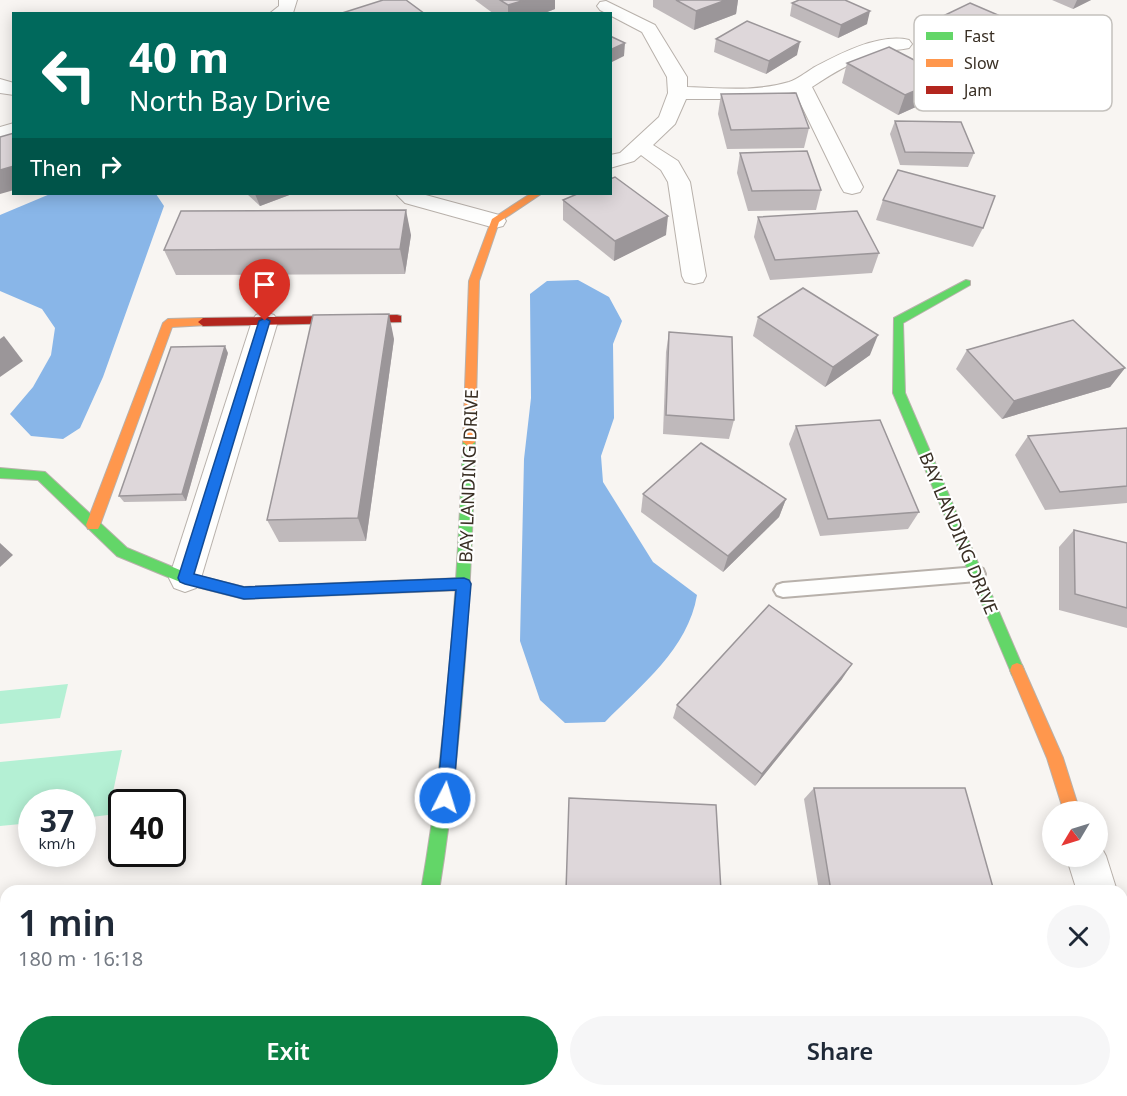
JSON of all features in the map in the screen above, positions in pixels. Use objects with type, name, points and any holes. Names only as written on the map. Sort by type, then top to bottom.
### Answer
[{"type":"street","points":[[607,5],[649,29],[677,77],[678,93],[668,120],[627,157],[612,161]]},
{"type":"street","points":[[678,93],[778,92],[801,85],[818,74],[870,50],[890,44],[903,44]]},
{"type":"street","points":[[801,85],[852,188]]},
{"type":"street","points":[[640,145],[670,166],[679,182],[694,276]]},
{"type":"street","points":[[408,195],[495,221],[534,195]]},
{"type":"street","name":"BAY LANDING DRIVE","points":[[431,885],[443,821],[464,584],[474,281],[495,221]]},
{"type":"street","name":"BAY LANDING DRIVE","points":[[966,283],[898,321],[899,393],[1055,758],[1069,801]]},
{"type":"street","points":[[93,525],[168,323],[397,319]]},
{"type":"street","points":[[185,578],[265,321]]},
{"type":"street","points":[[0,473],[41,475],[123,552],[185,578],[244,593],[464,584]]},
{"type":"street","points":[[1089,867],[1095,885]]},
{"type":"lane","points":[[783,590],[977,574]]},
{"type":"green space","points":[[68,684],[60,718],[0,724],[0,691]]},
{"type":"green space","points":[[122,750],[114,789],[108,789],[108,815],[96,816],[96,789],[18,789],[18,824],[0,826],[0,762]]},
{"type":"water","points":[[48,195],[157,195],[164,206],[103,377],[80,428],[63,439],[31,436],[10,414],[33,387],[51,355],[55,328],[42,309],[0,291],[0,215]]},
{"type":"water","points":[[578,280],[609,297],[622,321],[613,344],[614,418],[601,456],[603,482],[653,562],[697,595],[684,632],[673,649],[648,680],[605,722],[565,723],[540,700],[520,641],[524,459],[531,398],[530,294],[547,281]]},
{"type":"building","points":[[383,0],[406,0],[422,12],[345,12]]},
{"type":"building","points":[[500,0],[525,0],[508,5]]},
{"type":"building","points":[[676,0],[726,0],[696,11]]},
{"type":"building","points":[[799,0],[845,0],[870,11],[841,25],[792,3]]},
{"type":"building","points":[[970,3],[998,15],[945,15]]},
{"type":"building","points":[[747,21],[800,42],[769,61],[716,39]]},
{"type":"building","points":[[612,37],[625,43],[612,49]]},
{"type":"building","points":[[889,47],[914,60],[914,91],[905,95],[847,63]]},
{"type":"building","points":[[796,93],[809,128],[731,130],[721,94]]},
{"type":"building","points":[[895,121],[961,122],[974,153],[905,152]]},
{"type":"building","points":[[12,134],[12,167],[0,170],[0,137]]},
{"type":"building","points":[[807,151],[821,190],[752,191],[740,153]]},
{"type":"building","points":[[898,170],[995,196],[983,228],[883,200]]},
{"type":"building","points":[[615,177],[668,216],[615,241],[563,200],[575,195],[612,195],[612,178]]},
{"type":"building","points":[[406,210],[400,249],[164,250],[181,211]]},
{"type":"building","points":[[857,211],[879,253],[775,260],[758,217]]},
{"type":"building","points":[[803,288],[878,335],[833,367],[758,317]]},
{"type":"building","points":[[389,314],[358,518],[267,520],[313,315]]},
{"type":"building","points":[[1073,320],[1125,368],[1014,401],[967,350]]},
{"type":"building","points":[[669,332],[732,337],[734,420],[666,415]]},
{"type":"building","points":[[225,346],[182,494],[119,496],[171,347]]},
{"type":"building","points":[[880,420],[919,512],[828,519],[796,426]]},
{"type":"building","points":[[1127,428],[1127,486],[1060,492],[1028,436]]},
{"type":"building","points":[[701,443],[786,499],[728,556],[643,494]]},
{"type":"building","points":[[1074,530],[1127,543],[1127,608],[1075,594]]},
{"type":"building","points":[[769,605],[852,664],[762,774],[677,705]]},
{"type":"building","points":[[814,788],[965,788],[992,885],[830,885]]},
{"type":"building","points":[[569,798],[716,805],[721,885],[566,885]]},
{"type":"traffic: fast","points":[[966,283],[898,321],[899,393],[1017,670]]},
{"type":"traffic: fast","points":[[431,885],[447,780],[458,667],[469,442]]},
{"type":"traffic: fast","points":[[0,473],[41,475],[122,552],[185,578],[244,593],[389,587]]},
{"type":"traffic: slow","points":[[469,442],[474,281],[495,221],[534,195]]},
{"type":"traffic: slow","points":[[93,525],[168,323],[203,322]]},
{"type":"traffic: slow","points":[[389,587],[464,584]]},
{"type":"traffic: slow","points":[[1017,670],[1055,758],[1069,801]]},
{"type":"traffic: jam","points":[[203,322],[397,319]]},
{"type":"route","points":[[265,321],[185,578],[244,593],[464,584],[445,798]]}]
